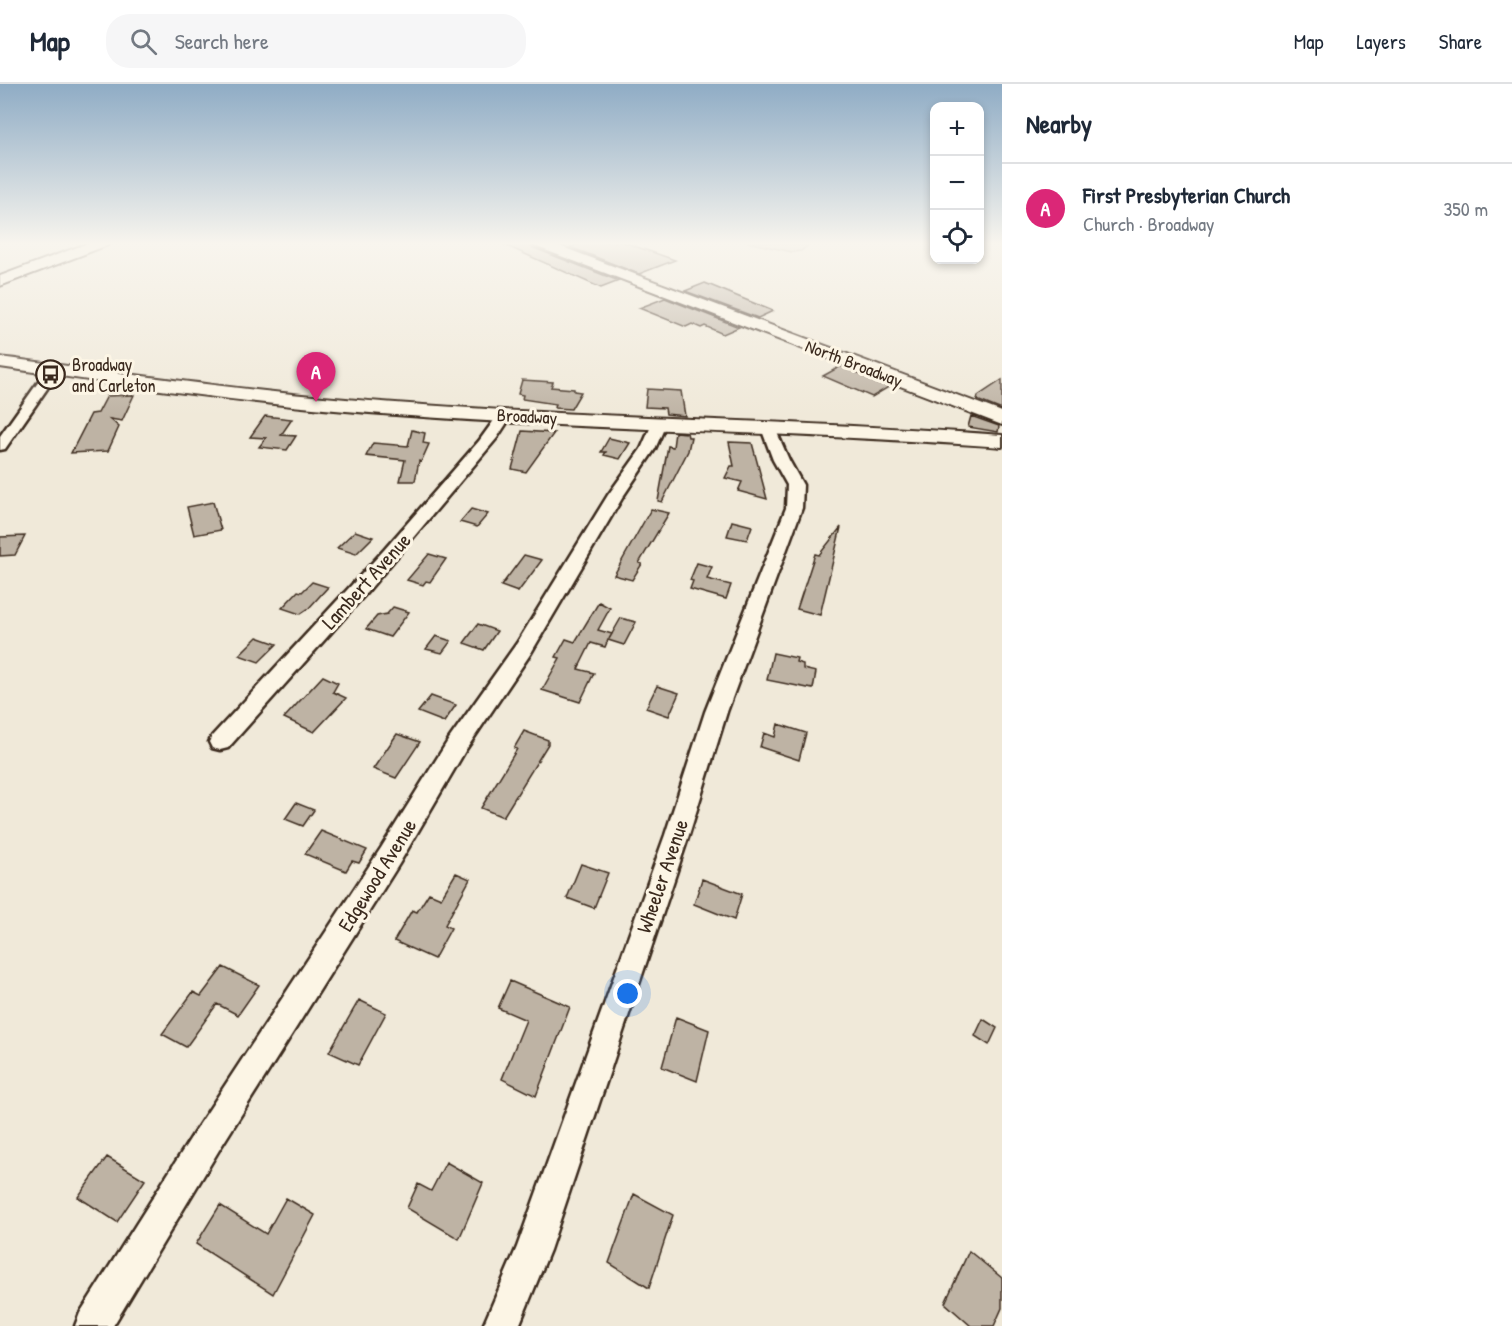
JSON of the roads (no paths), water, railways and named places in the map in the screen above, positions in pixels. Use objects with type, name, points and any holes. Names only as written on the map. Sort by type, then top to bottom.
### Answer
[{"type":"main road","name":"North Broadway","points":[[689,300],[1002,419]]},
{"type":"main road","name":"Broadway","points":[[0,362],[271,398],[506,415],[659,424],[863,431],[1002,441]]},
{"type":"main road","name":"Broadway","points":[[0,367],[54,370]]},
{"type":"street","points":[[0,446],[54,370]]},
{"type":"street","name":"Lambert Avenue","points":[[220,742],[398,548],[492,436],[506,415]]},
{"type":"street","name":"Edgewood Avenue","points":[[93,1326],[214,1130],[390,856],[457,745],[524,648],[616,495],[648,449],[659,424]]},
{"type":"street","name":"Wheeler Avenue","points":[[501,1326],[533,1250],[677,836],[716,712],[794,508],[795,486],[768,428]]},
{"type":"place","name":"Broadway and Carleton","points":[[51,374]]},
{"type":"place","name":"First Presbyterian Church","points":[[316,402]]}]
